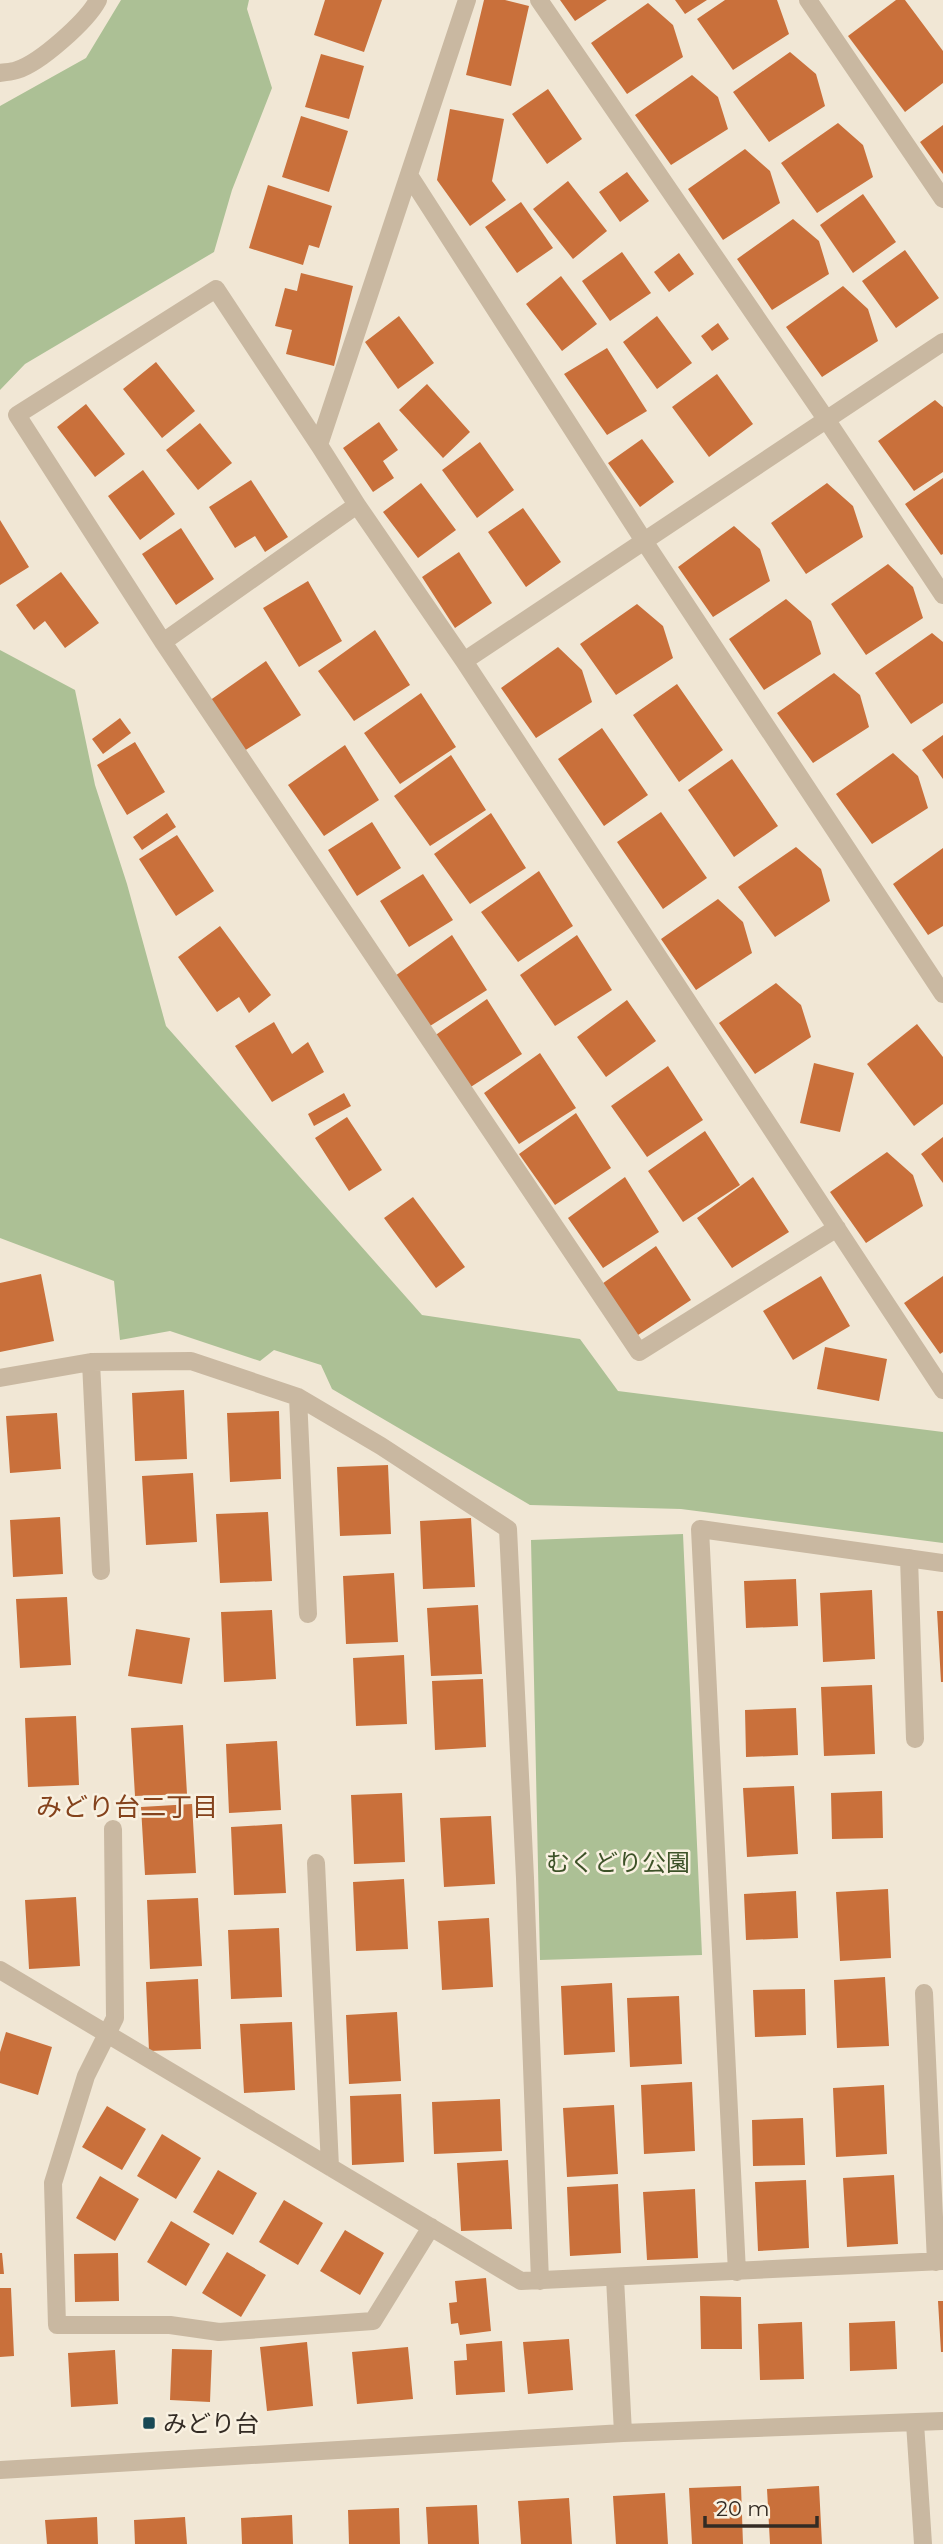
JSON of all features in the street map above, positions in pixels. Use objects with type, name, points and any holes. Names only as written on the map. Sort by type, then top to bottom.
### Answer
[{"type":"street","points":[[0,73],[18,70],[54,47],[94,8],[98,0]]},
{"type":"street","points":[[319,444],[467,0]]},
{"type":"street","points":[[539,0],[943,595]]},
{"type":"street","points":[[808,0],[943,199]]},
{"type":"street","points":[[408,174],[644,541],[943,994]]},
{"type":"street","points":[[837,1228],[639,1352],[163,642],[17,415],[216,289],[357,505],[464,661],[837,1228],[943,1390]]},
{"type":"street","points":[[464,661],[943,342]]},
{"type":"street","points":[[163,642],[357,505]]},
{"type":"street","points":[[0,1378],[91,1362],[191,1361],[298,1397],[381,1446],[508,1529],[525,1878],[540,2281]]},
{"type":"street","points":[[91,1362],[101,1571]]},
{"type":"street","points":[[298,1397],[307,1614]]},
{"type":"street","points":[[737,2272],[700,1529],[943,1563]]},
{"type":"street","points":[[909,1558],[915,1739]]},
{"type":"street","points":[[113,1829],[115,2018],[108,2037],[86,2076],[53,2183],[57,2325],[170,2325],[219,2332],[373,2320],[431,2227]]},
{"type":"street","points":[[316,1863],[330,2167]]},
{"type":"street","points":[[0,1970],[108,2037],[521,2281],[940,2262],[923,1993]]},
{"type":"street","points":[[615,2278],[623,2433]]},
{"type":"street","points":[[0,2470],[623,2433],[943,2421]]},
{"type":"street","points":[[915,2423],[923,2544]]},
{"type":"green space","points":[[121,0],[249,0],[247,9],[272,88],[232,190],[214,252],[25,364],[0,390],[0,106],[86,58]]},
{"type":"green space","points":[[0,650],[75,690],[95,785],[127,884],[166,1026],[422,1315],[580,1339],[618,1391],[943,1432],[943,1543],[681,1509],[530,1505],[332,1389],[321,1365],[274,1350],[260,1361],[170,1331],[120,1340],[114,1281],[0,1238]]},
{"type":"green space","name":"むくどり公園","points":[[683,1534],[702,1955],[540,1960],[531,1540]]},
{"type":"building","points":[[325,0],[382,0],[364,52],[314,35]]},
{"type":"building","points":[[484,0],[505,0],[529,6],[511,86],[466,75]]},
{"type":"building","points":[[560,0],[607,0],[575,21]]},
{"type":"building","points":[[675,0],[707,0],[685,14]]},
{"type":"building","points":[[725,0],[777,0],[789,34],[733,70],[697,19]]},
{"type":"building","points":[[896,0],[905,0],[943,51],[943,83],[905,112],[848,36]]},
{"type":"building","points":[[648,3],[673,25],[683,57],[627,94],[591,43]]},
{"type":"building","points":[[790,52],[816,74],[825,106],[769,142],[733,92]]},
{"type":"building","points":[[321,54],[364,66],[349,119],[305,107]]},
{"type":"building","points":[[692,75],[718,97],[728,129],[671,165],[635,115]]},
{"type":"building","points":[[548,89],[582,139],[547,164],[512,114]]},
{"type":"building","points":[[450,109],[504,119],[492,181],[506,200],[470,226],[437,180]]},
{"type":"building","points":[[301,116],[348,131],[329,192],[282,177]]},
{"type":"building","points":[[838,123],[863,145],[873,177],[817,213],[781,163]]},
{"type":"building","points":[[943,125],[943,174],[920,142]]},
{"type":"building","points":[[745,149],[770,171],[780,203],[723,240],[688,189]]},
{"type":"building","points":[[627,172],[649,201],[620,222],[599,192]]},
{"type":"building","points":[[568,181],[607,231],[573,259],[533,209]]},
{"type":"building","points":[[268,185],[332,206],[319,248],[309,245],[303,265],[249,248]]},
{"type":"building","points":[[863,194],[896,242],[853,273],[820,225]]},
{"type":"building","points":[[521,202],[553,248],[517,273],[485,227]]},
{"type":"building","points":[[793,219],[819,241],[829,274],[772,310],[737,259]]},
{"type":"building","points":[[905,250],[939,298],[896,328],[862,281]]},
{"type":"building","points":[[622,252],[651,293],[610,321],[582,281]]},
{"type":"building","points":[[679,253],[694,274],[669,292],[654,272]]},
{"type":"building","points":[[301,273],[353,286],[334,366],[286,354],[292,330],[275,326],[285,288],[297,291]]},
{"type":"building","points":[[561,276],[597,324],[562,351],[526,304]]},
{"type":"building","points":[[843,286],[868,309],[878,341],[822,377],[786,327]]},
{"type":"building","points":[[399,316],[434,363],[398,389],[365,342]]},
{"type":"building","points":[[657,316],[692,363],[657,389],[623,342]]},
{"type":"building","points":[[718,323],[729,339],[712,351],[701,336]]},
{"type":"building","points":[[607,348],[647,411],[607,435],[564,374]]},
{"type":"building","points":[[156,362],[195,411],[162,438],[123,389]]},
{"type":"building","points":[[717,374],[753,424],[709,457],[672,407]]},
{"type":"building","points":[[427,384],[470,432],[443,458],[399,410]]},
{"type":"building","points":[[935,400],[943,407],[943,472],[914,491],[878,441]]},
{"type":"building","points":[[86,404],[125,454],[95,477],[57,427]]},
{"type":"building","points":[[379,422],[398,450],[383,461],[394,478],[373,492],[343,448]]},
{"type":"building","points":[[200,423],[232,463],[198,490],[166,450]]},
{"type":"building","points":[[642,439],[674,482],[640,507],[608,463]]},
{"type":"building","points":[[480,442],[514,490],[477,518],[442,470]]},
{"type":"building","points":[[143,470],[175,514],[140,540],[108,496]]},
{"type":"building","points":[[943,478],[943,554],[941,555],[905,504]]},
{"type":"building","points":[[251,480],[288,537],[265,552],[255,536],[235,548],[209,507]]},
{"type":"building","points":[[421,483],[456,530],[418,558],[383,512]]},
{"type":"building","points":[[827,483],[853,506],[863,537],[806,574],[771,523]]},
{"type":"building","points":[[523,508],[561,562],[526,587],[488,532]]},
{"type":"building","points":[[0,520],[29,567],[0,585]]},
{"type":"building","points":[[734,526],[760,549],[770,581],[713,617],[678,567]]},
{"type":"building","points":[[181,528],[214,579],[176,605],[142,554]]},
{"type":"building","points":[[459,552],[492,603],[455,628],[422,577]]},
{"type":"building","points":[[888,564],[913,587],[923,618],[866,655],[831,604]]},
{"type":"building","points":[[61,572],[99,623],[65,648],[45,621],[34,630],[16,605]]},
{"type":"building","points":[[308,581],[342,641],[299,667],[263,608]]},
{"type":"building","points":[[786,599],[811,621],[821,654],[764,690],[729,639]]},
{"type":"building","points":[[637,604],[663,626],[673,658],[616,695],[580,644]]},
{"type":"building","points":[[375,630],[410,685],[354,721],[318,671]]},
{"type":"building","points":[[932,633],[943,642],[943,703],[911,724],[875,673]]},
{"type":"building","points":[[558,647],[582,670],[592,702],[536,738],[501,688]]},
{"type":"building","points":[[266,661],[301,715],[244,751],[209,701]]},
{"type":"building","points":[[834,673],[860,695],[869,727],[813,763],[777,713]]},
{"type":"building","points":[[677,684],[723,750],[679,782],[633,715]]},
{"type":"building","points":[[421,693],[456,747],[400,784],[364,733]]},
{"type":"building","points":[[120,718],[131,733],[103,754],[92,739]]},
{"type":"building","points":[[602,728],[648,795],[604,826],[558,759]]},
{"type":"building","points":[[943,735],[943,779],[922,750]]},
{"type":"building","points":[[135,742],[165,792],[127,815],[97,765]]},
{"type":"building","points":[[345,745],[379,800],[324,836],[288,785]]},
{"type":"building","points":[[893,753],[918,776],[928,808],[872,844],[836,794]]},
{"type":"building","points":[[451,755],[486,810],[430,846],[394,796]]},
{"type":"building","points":[[732,759],[778,826],[734,857],[688,790]]},
{"type":"building","points":[[661,812],[707,878],[663,909],[617,842]]},
{"type":"building","points":[[167,813],[176,827],[142,850],[133,837]]},
{"type":"building","points":[[491,813],[526,868],[470,904],[434,854]]},
{"type":"building","points":[[372,822],[401,868],[357,896],[328,850]]},
{"type":"building","points":[[177,835],[214,891],[176,916],[139,859]]},
{"type":"building","points":[[796,847],[821,869],[830,901],[775,937],[738,887]]},
{"type":"building","points":[[943,848],[943,926],[928,935],[893,884]]},
{"type":"building","points":[[539,871],[573,926],[518,962],[481,912]]},
{"type":"building","points":[[423,874],[453,920],[409,947],[380,901]]},
{"type":"building","points":[[718,899],[743,922],[752,953],[696,990],[661,939]]},
{"type":"building","points":[[220,926],[271,995],[249,1013],[239,997],[217,1012],[178,957]]},
{"type":"building","points":[[452,935],[487,990],[430,1026],[395,976]]},
{"type":"building","points":[[577,935],[612,990],[555,1026],[520,975]]},
{"type":"building","points":[[776,983],[801,1005],[811,1037],[755,1074],[719,1023]]},
{"type":"building","points":[[487,999],[522,1054],[466,1090],[430,1039]]},
{"type":"building","points":[[627,1000],[656,1041],[606,1077],[577,1037]]},
{"type":"building","points":[[274,1022],[292,1054],[308,1042],[324,1072],[272,1102],[235,1046]]},
{"type":"building","points":[[917,1024],[943,1057],[943,1104],[914,1126],[867,1064]]},
{"type":"building","points":[[540,1053],[576,1108],[519,1144],[484,1093]]},
{"type":"building","points":[[814,1063],[854,1073],[840,1132],[800,1123]]},
{"type":"building","points":[[668,1066],[703,1120],[647,1157],[611,1106]]},
{"type":"building","points":[[344,1093],[351,1106],[314,1126],[308,1114]]},
{"type":"building","points":[[576,1113],[611,1168],[555,1205],[519,1154]]},
{"type":"building","points":[[347,1117],[382,1170],[349,1191],[315,1138]]},
{"type":"building","points":[[705,1131],[740,1185],[683,1222],[648,1171]]},
{"type":"building","points":[[943,1137],[943,1183],[921,1154]]},
{"type":"building","points":[[887,1152],[913,1175],[923,1206],[866,1243],[830,1192]]},
{"type":"building","points":[[625,1177],[659,1232],[603,1268],[568,1218]]},
{"type":"building","points":[[753,1177],[789,1232],[732,1268],[697,1218]]},
{"type":"building","points":[[413,1197],[465,1267],[436,1288],[384,1218]]},
{"type":"building","points":[[656,1246],[691,1300],[635,1337],[599,1286]]},
{"type":"building","points":[[41,1274],[54,1341],[0,1352],[0,1283]]},
{"type":"building","points":[[821,1276],[850,1326],[793,1360],[763,1311]]},
{"type":"building","points":[[943,1276],[943,1352],[940,1354],[904,1303]]},
{"type":"building","points":[[825,1347],[887,1359],[879,1401],[817,1389]]},
{"type":"building","points":[[184,1390],[187,1459],[135,1461],[132,1393]]},
{"type":"building","points":[[279,1411],[281,1479],[230,1482],[227,1413]]},
{"type":"building","points":[[57,1413],[61,1469],[10,1473],[6,1416]]},
{"type":"building","points":[[388,1465],[391,1534],[340,1536],[337,1467]]},
{"type":"building","points":[[193,1473],[197,1542],[146,1545],[142,1476]]},
{"type":"building","points":[[268,1512],[272,1581],[220,1583],[216,1514]]},
{"type":"building","points":[[60,1517],[63,1574],[13,1577],[10,1520]]},
{"type":"building","points":[[471,1518],[475,1587],[423,1589],[420,1521]]},
{"type":"building","points":[[394,1573],[398,1642],[346,1644],[343,1576]]},
{"type":"building","points":[[796,1579],[798,1626],[746,1628],[744,1581]]},
{"type":"building","points":[[872,1590],[875,1659],[823,1662],[820,1593]]},
{"type":"building","points":[[67,1597],[71,1665],[20,1668],[16,1599]]},
{"type":"building","points":[[478,1605],[482,1674],[431,1676],[427,1608]]},
{"type":"building","points":[[272,1610],[276,1679],[224,1682],[221,1612]]},
{"type":"building","points":[[937,1611],[943,1611],[943,1682],[941,1682]]},
{"type":"building","points":[[136,1629],[190,1638],[182,1684],[128,1676]]},
{"type":"building","points":[[404,1655],[407,1724],[356,1726],[353,1658]]},
{"type":"building","points":[[483,1679],[486,1747],[435,1750],[432,1681]]},
{"type":"building","points":[[872,1685],[875,1754],[824,1756],[821,1687]]},
{"type":"building","points":[[796,1708],[798,1755],[746,1757],[745,1710]]},
{"type":"building","points":[[76,1716],[79,1785],[28,1787],[25,1718]]},
{"type":"building","points":[[183,1725],[187,1794],[135,1796],[131,1728]]},
{"type":"building","points":[[277,1741],[281,1810],[229,1813],[226,1744]]},
{"type":"building","points":[[794,1786],[798,1854],[747,1857],[743,1788]]},
{"type":"building","points":[[882,1791],[883,1838],[832,1839],[831,1793]]},
{"type":"building","points":[[402,1793],[405,1862],[354,1864],[351,1795]]},
{"type":"building","points":[[192,1804],[196,1873],[145,1875],[141,1807]]},
{"type":"building","points":[[491,1816],[495,1884],[444,1887],[440,1818]]},
{"type":"building","points":[[282,1824],[286,1893],[234,1895],[231,1827]]},
{"type":"building","points":[[404,1879],[408,1949],[356,1951],[353,1882]]},
{"type":"building","points":[[888,1889],[891,1958],[840,1961],[836,1892]]},
{"type":"building","points":[[796,1891],[798,1938],[746,1940],[744,1894]]},
{"type":"building","points":[[76,1897],[80,1966],[29,1969],[25,1900]]},
{"type":"building","points":[[198,1898],[202,1966],[150,1969],[147,1900]]},
{"type":"building","points":[[489,1918],[493,1987],[442,1990],[438,1921]]},
{"type":"building","points":[[279,1928],[282,1997],[231,1999],[228,1930]]},
{"type":"building","points":[[885,1977],[889,2046],[837,2048],[834,1980]]},
{"type":"building","points":[[198,1979],[201,2049],[149,2051],[146,1982]]},
{"type":"building","points":[[612,1983],[615,2052],[564,2055],[561,1986]]},
{"type":"building","points":[[805,1989],[806,2035],[755,2037],[753,1990]]},
{"type":"building","points":[[679,1996],[682,2064],[630,2067],[627,1998]]},
{"type":"building","points":[[397,2012],[401,2081],[349,2084],[346,2015]]},
{"type":"building","points":[[292,2022],[295,2090],[244,2093],[240,2024]]},
{"type":"building","points":[[6,2032],[52,2047],[38,2095],[0,2083],[0,2052]]},
{"type":"building","points":[[692,2082],[695,2151],[644,2154],[641,2085]]},
{"type":"building","points":[[884,2085],[887,2154],[836,2157],[833,2088]]},
{"type":"building","points":[[401,2094],[404,2162],[352,2165],[350,2096]]},
{"type":"building","points":[[500,2099],[502,2151],[434,2154],[432,2102]]},
{"type":"building","points":[[614,2105],[618,2174],[567,2177],[563,2108]]},
{"type":"building","points":[[107,2106],[146,2129],[122,2170],[82,2147]]},
{"type":"building","points":[[803,2118],[805,2165],[753,2166],[752,2120]]},
{"type":"building","points":[[162,2134],[201,2158],[176,2199],[137,2176]]},
{"type":"building","points":[[508,2160],[512,2229],[461,2231],[457,2163]]},
{"type":"building","points":[[218,2170],[257,2193],[233,2235],[193,2212]]},
{"type":"building","points":[[894,2175],[898,2244],[847,2247],[843,2178]]},
{"type":"building","points":[[100,2176],[139,2199],[115,2241],[76,2218]]},
{"type":"building","points":[[806,2180],[809,2248],[758,2251],[755,2182]]},
{"type":"building","points":[[618,2184],[621,2253],[570,2256],[567,2187]]},
{"type":"building","points":[[695,2189],[698,2258],[647,2260],[643,2192]]},
{"type":"building","points":[[284,2200],[323,2223],[298,2265],[259,2242]]},
{"type":"building","points":[[171,2221],[210,2244],[186,2286],[147,2262]]},
{"type":"building","points":[[345,2230],[384,2253],[360,2295],[320,2271]]},
{"type":"building","points":[[227,2252],[266,2275],[241,2317],[202,2293]]},
{"type":"building","points":[[2,2253],[4,2274],[0,2274]]},
{"type":"building","points":[[118,2253],[119,2301],[75,2302],[74,2254]]},
{"type":"building","points":[[486,2278],[491,2331],[460,2335],[458,2323],[451,2324],[449,2303],[457,2302],[455,2281]]},
{"type":"building","points":[[0,2288],[11,2288],[14,2356],[0,2357]]},
{"type":"building","points":[[700,2296],[741,2297],[742,2349],[701,2349]]},
{"type":"building","points":[[938,2301],[943,2301],[943,2352],[941,2352]]},
{"type":"building","points":[[895,2321],[897,2369],[850,2371],[849,2323]]},
{"type":"building","points":[[802,2322],[804,2379],[760,2380],[758,2324]]},
{"type":"building","points":[[569,2339],[573,2390],[528,2394],[523,2342]]},
{"type":"building","points":[[502,2341],[505,2392],[456,2395],[454,2361],[467,2360],[466,2344]]},
{"type":"building","points":[[307,2342],[313,2406],[267,2411],[260,2347]]},
{"type":"building","points":[[408,2347],[413,2399],[357,2404],[352,2352]]},
{"type":"building","points":[[172,2349],[212,2350],[210,2402],[170,2400]]},
{"type":"building","points":[[115,2350],[118,2404],[71,2407],[68,2353]]},
{"type":"building","points":[[741,2486],[743,2544],[692,2544],[689,2488]]},
{"type":"building","points":[[819,2486],[822,2544],[770,2544],[767,2489]]},
{"type":"building","points":[[665,2493],[668,2544],[616,2544],[613,2496]]},
{"type":"building","points":[[569,2498],[572,2544],[521,2544],[518,2501]]},
{"type":"building","points":[[477,2505],[479,2544],[428,2544],[426,2507]]},
{"type":"building","points":[[399,2508],[400,2544],[349,2544],[348,2510]]},
{"type":"building","points":[[292,2515],[293,2544],[242,2544],[241,2518]]},
{"type":"building","points":[[97,2517],[98,2544],[47,2544],[45,2520]]},
{"type":"building","points":[[185,2517],[187,2544],[135,2544],[134,2520]]},
{"type":"place","name":"みどり台","points":[[149,2423]]},
{"type":"district","name":"みどり台二丁目","points":[[127,1807]]}]
